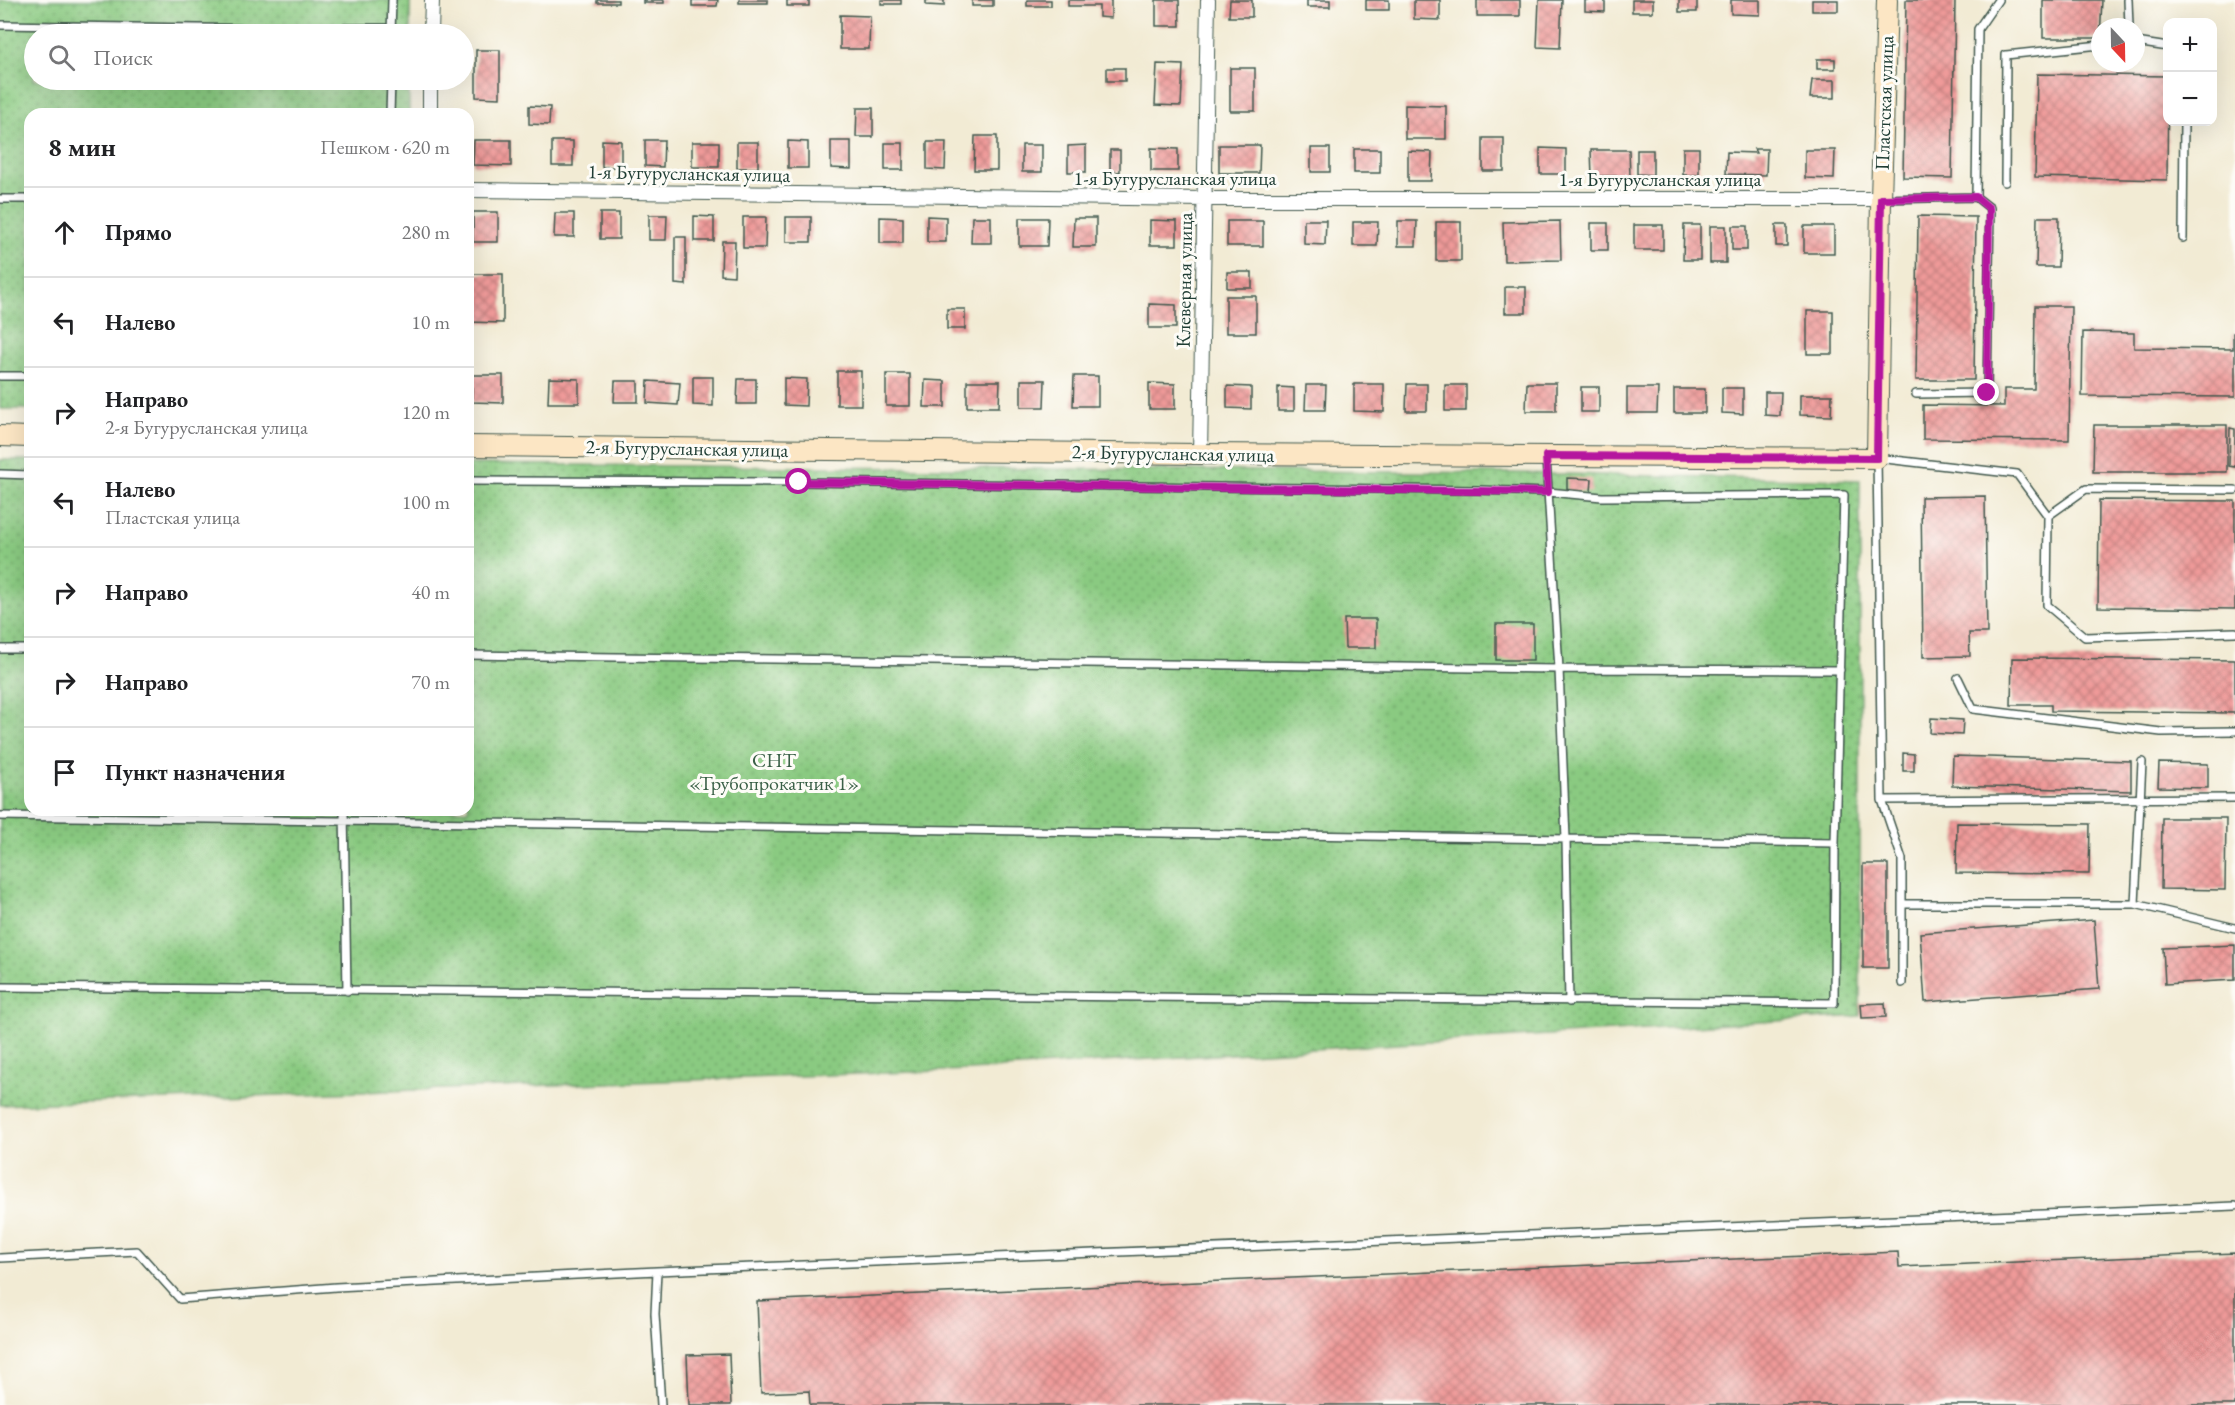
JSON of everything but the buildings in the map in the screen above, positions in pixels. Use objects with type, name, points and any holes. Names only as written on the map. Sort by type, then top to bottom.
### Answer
[{"type":"street","points":[[431,24],[432,0]]},
{"type":"street","name":"Клеверная улица","points":[[1200,454],[1208,0]]},
{"type":"street","name":"Пластская улица","points":[[1877,458],[1887,0]]},
{"type":"street","points":[[430,90],[430,108]]},
{"type":"street","name":"1-я Бугурусланская улица","points":[[474,190],[1205,199],[1881,199]]},
{"type":"street","points":[[0,436],[24,437]]},
{"type":"street","name":"2-я Бугурусланская улица","points":[[474,446],[1877,458]]},
{"type":"lane","points":[[391,24],[392,0]]},
{"type":"lane","points":[[1976,197],[1978,29],[1998,0]]},
{"type":"lane","points":[[2128,0],[2129,18]]},
{"type":"lane","points":[[0,25],[24,25]]},
{"type":"lane","points":[[2145,43],[2163,46]]},
{"type":"lane","points":[[2005,182],[2006,55],[2091,46]]},
{"type":"lane","points":[[390,108],[391,90]]},
{"type":"lane","points":[[2183,238],[2184,126]]},
{"type":"lane","points":[[1881,199],[1976,197],[1989,208],[1987,393],[1916,394]]},
{"type":"lane","points":[[0,200],[24,199]]},
{"type":"lane","points":[[0,376],[24,376]]},
{"type":"lane","points":[[1546,456],[1559,669],[1566,839],[1569,1002]]},
{"type":"lane","points":[[1902,983],[1902,859],[1882,800],[1877,458],[2017,474],[2048,516],[2047,604],[2085,637],[2235,632]]},
{"type":"lane","points":[[0,474],[24,475]]},
{"type":"lane","points":[[0,987],[1834,1003],[1835,843],[1844,495],[1602,497],[1548,492],[799,482],[474,481]]},
{"type":"lane","points":[[2048,516],[2086,489],[2235,490]]},
{"type":"lane","points":[[0,649],[24,649]]},
{"type":"lane","points":[[474,655],[1559,669],[1840,670]]},
{"type":"lane","points":[[1958,678],[1973,709],[2161,732],[2235,731]]},
{"type":"lane","points":[[2135,904],[2142,762]]},
{"type":"lane","points":[[1882,800],[2235,798]]},
{"type":"lane","points":[[0,816],[1835,843]]},
{"type":"lane","points":[[345,816],[347,991]]},
{"type":"lane","points":[[1902,904],[2135,904],[2235,928]]},
{"type":"lane","points":[[0,1258],[136,1251],[180,1299],[336,1287],[657,1271],[2235,1206]]},
{"type":"lane","points":[[657,1271],[655,1314],[661,1405]]},
{"type":"green space","points":[[0,0],[410,0],[410,24],[24,24],[24,90],[409,90],[409,108],[24,108],[24,409],[0,409]]},
{"type":"green space","name":"СНТ «Трубопрокатчик 1»","points":[[0,460],[24,460],[24,816],[474,816],[474,464],[1516,473],[1860,480],[1860,1016],[969,1070],[0,1105]]},
{"type":"route","points":[[799,482],[1548,492],[1546,456],[1877,458],[1881,199],[1976,197],[1989,208],[1987,393]]}]
